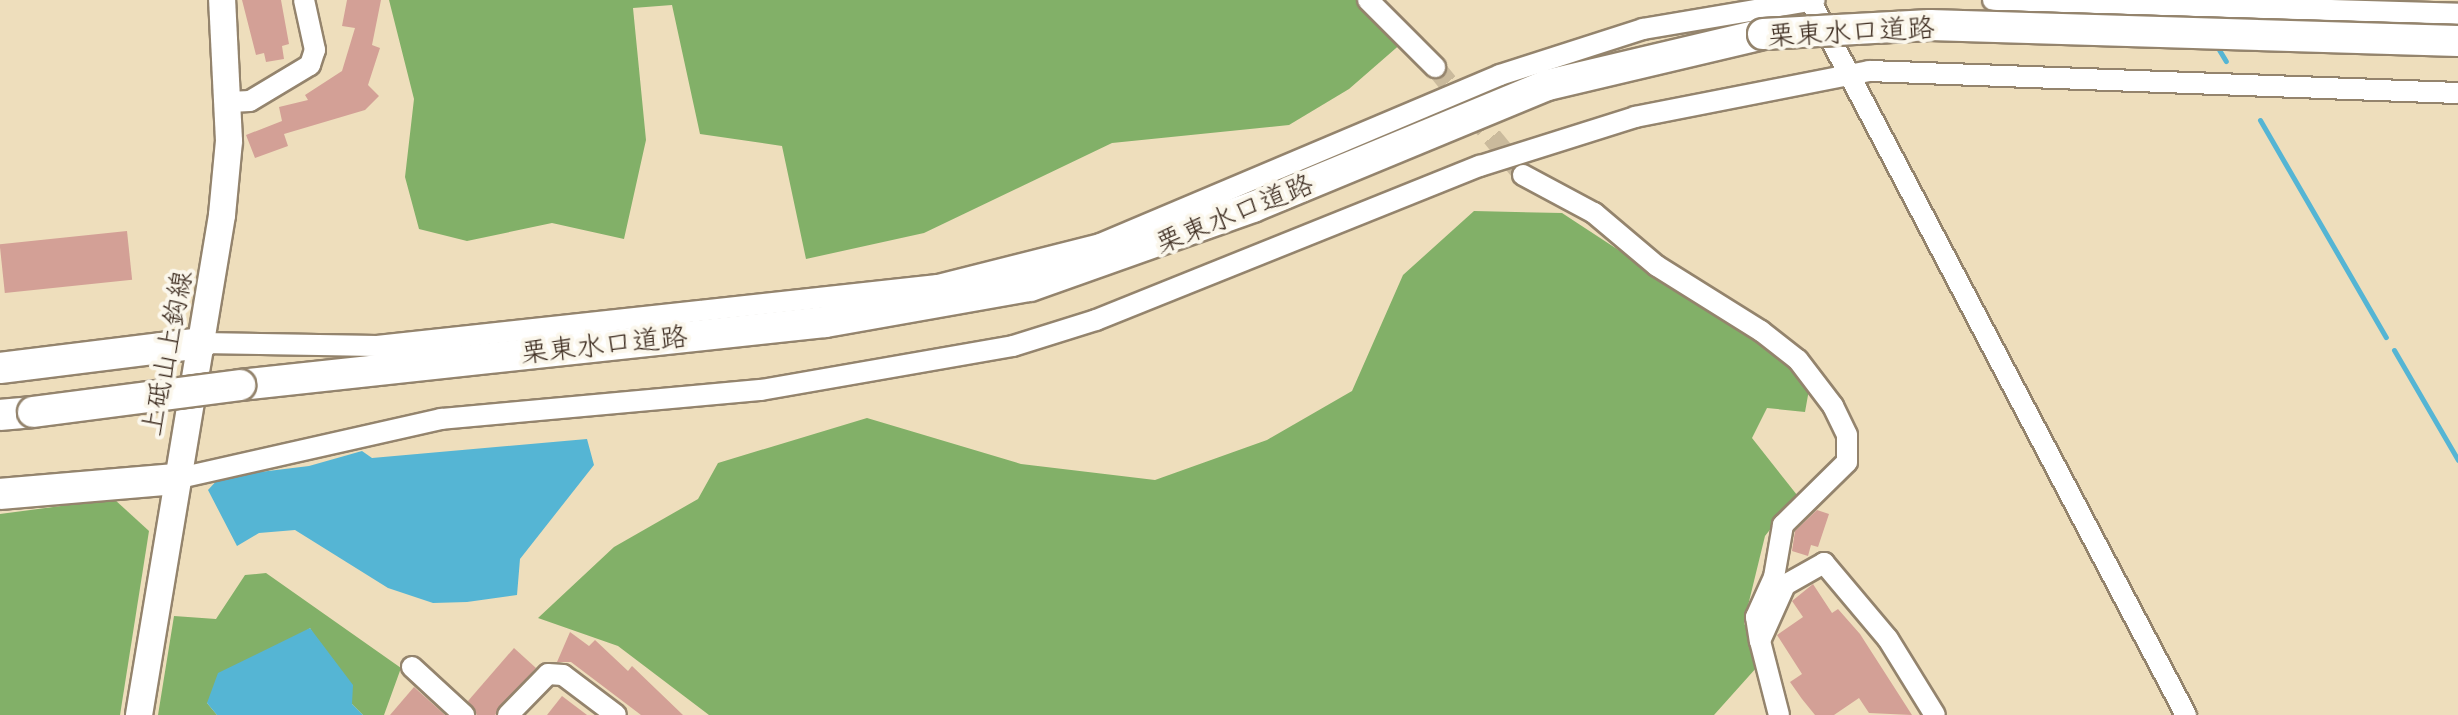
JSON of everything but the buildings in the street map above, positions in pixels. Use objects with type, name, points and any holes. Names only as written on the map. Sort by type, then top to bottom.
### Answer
[{"type":"highway","name":"栗東水口道路","points":[[0,415],[240,385],[825,322],[1030,286],[1253,207],[1534,89],[1763,34],[1930,25],[2458,41]]},
{"type":"highway","points":[[0,368],[202,343]]},
{"type":"highway","points":[[0,494],[175,479]]},
{"type":"main road","name":"上砥山上鈎線","points":[[139,715],[175,479],[202,343],[222,215],[229,102],[222,0]]},
{"type":"street","points":[[229,102],[250,101],[310,65],[315,50],[304,0]]},
{"type":"street","points":[[1368,0],[1435,67]]},
{"type":"street","points":[[202,343],[377,346],[938,285],[1100,244],[1500,75],[1643,29],[1812,0],[1848,75],[2186,715]]},
{"type":"street","points":[[1993,0],[2458,14]]},
{"type":"street","points":[[175,479],[441,419],[761,390],[1013,346],[1126,309],[1480,166],[1635,117],[1848,75],[1964,73],[2458,93]]},
{"type":"street","points":[[1523,175],[1594,213],[1657,266],[1761,331],[1798,360],[1833,406],[1847,435],[1847,462],[1783,525],[1774,577],[1756,617],[1779,715]]},
{"type":"street","points":[[1760,641],[1785,585],[1824,563],[1888,639],[1935,715]]},
{"type":"street","points":[[412,667],[464,715]]},
{"type":"street","points":[[508,715],[548,674],[563,675],[616,715]]},
{"type":"green space","points":[[389,0],[1357,0],[1403,42],[1349,89],[1289,125],[1112,143],[924,233],[806,259],[782,146],[700,134],[672,5],[633,8],[646,140],[624,239],[552,223],[467,241],[419,229],[405,177],[414,99]]},
{"type":"green space","points":[[1474,211],[1562,213],[1762,344],[1810,384],[1805,412],[1767,408],[1752,438],[1797,495],[1765,536],[1744,622],[1757,667],[1714,715],[709,715],[618,646],[538,618],[614,547],[698,499],[718,463],[867,418],[1021,464],[1155,480],[1267,440],[1352,391],[1403,275]]},
{"type":"green space","points":[[114,499],[149,531],[120,715],[0,715],[0,514]]},
{"type":"green space","points":[[266,573],[401,668],[384,715],[363,715],[352,704],[310,628],[207,703],[217,715],[158,715],[174,616],[216,619],[245,575]]},
{"type":"water","points":[[587,439],[594,465],[520,559],[517,595],[467,602],[433,603],[388,588],[295,530],[259,533],[237,546],[208,490],[220,477],[309,466],[362,451],[372,458]]},
{"type":"water","points":[[310,628],[353,685],[352,704],[363,715],[217,715],[207,703],[218,673]]},
{"type":"waterway","points":[[2215,43],[2226,61]]},
{"type":"waterway","points":[[2260,120],[2386,337]]},
{"type":"waterway","points":[[2394,350],[2458,460]]},
{"type":"tunnel","points":[[1435,67],[1523,175]]}]
